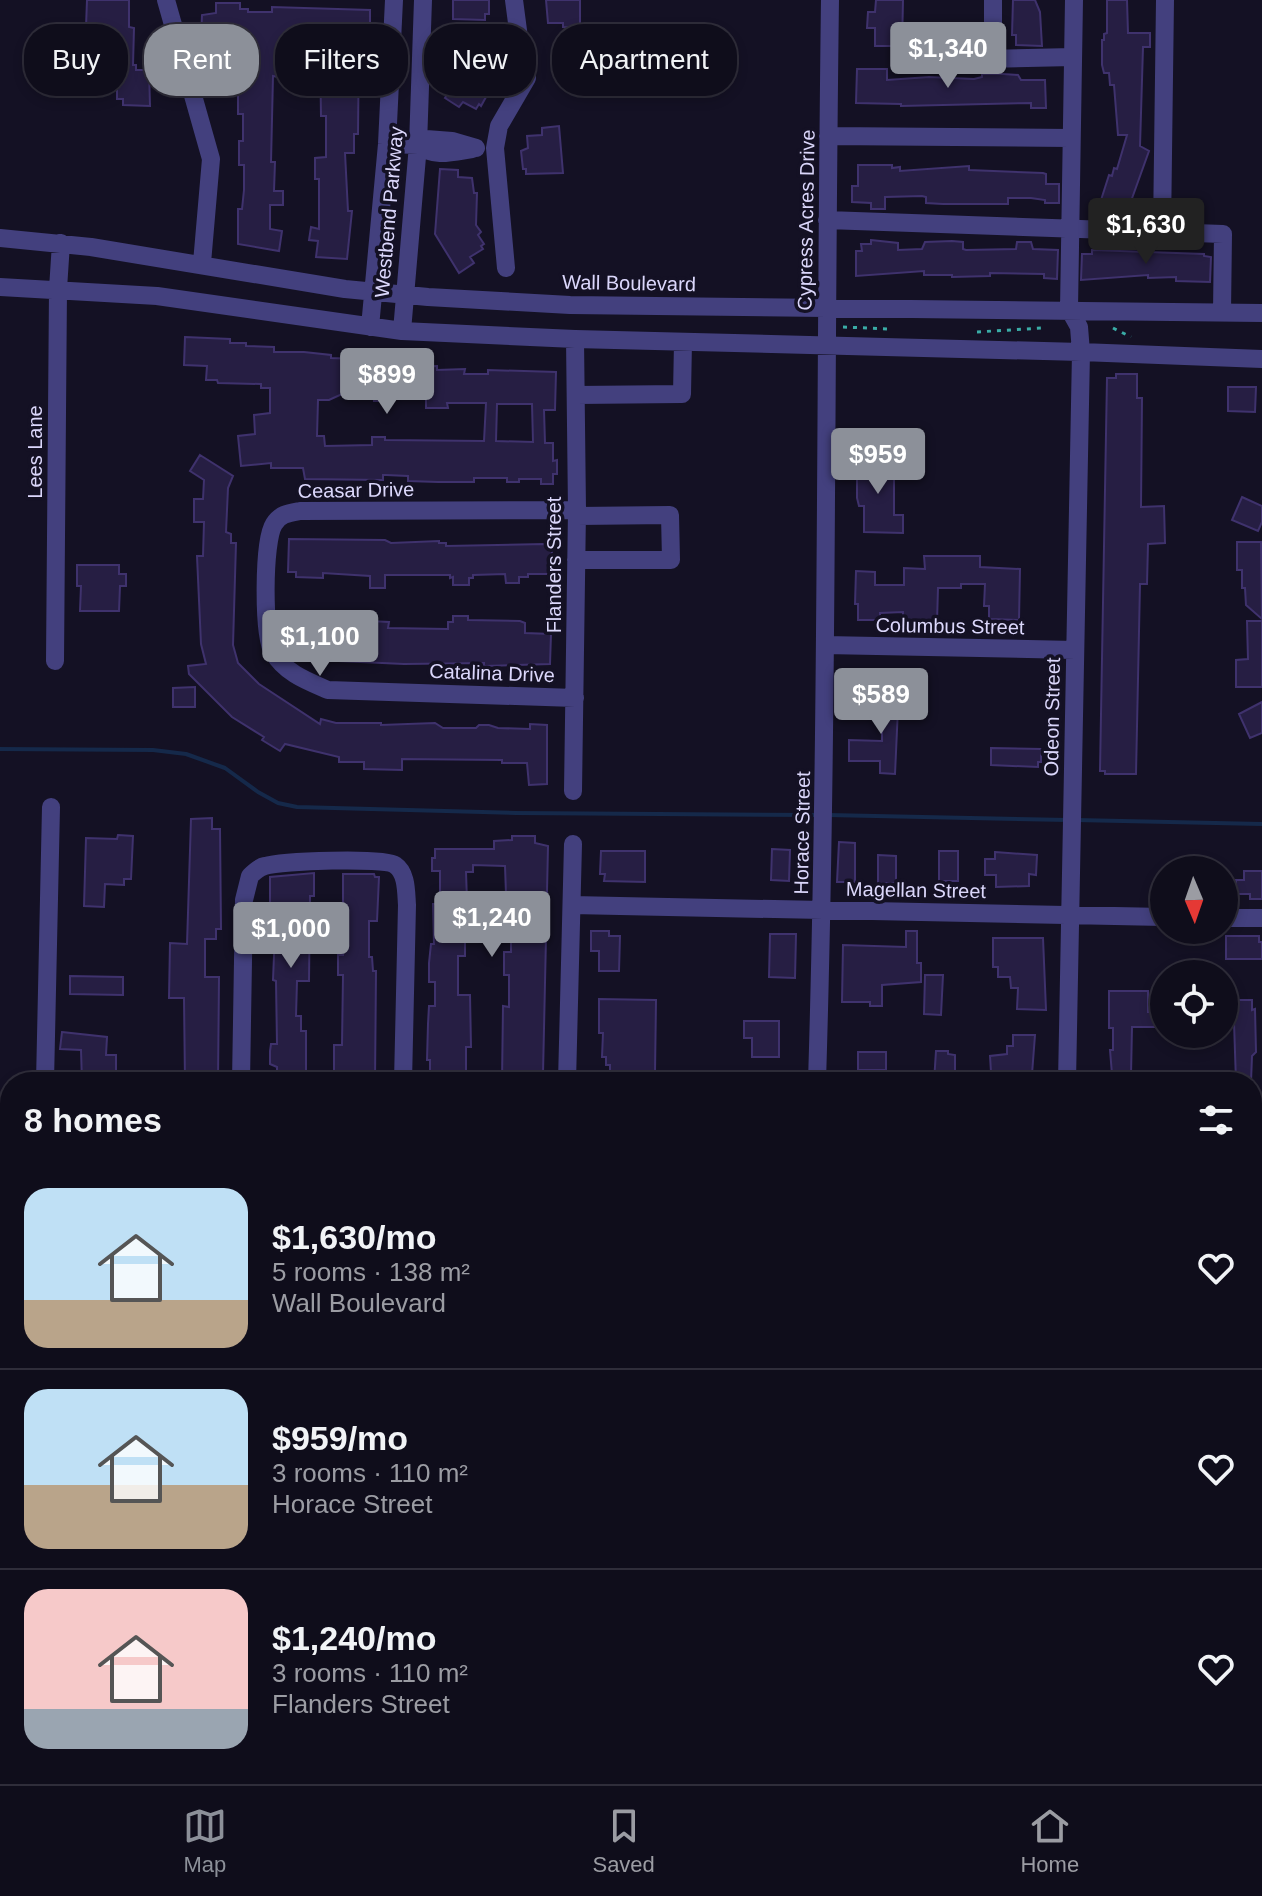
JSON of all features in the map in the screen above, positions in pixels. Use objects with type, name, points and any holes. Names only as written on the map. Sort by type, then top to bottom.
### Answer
[{"type":"street","points":[[166,0],[211,159],[202,263]]},
{"type":"street","name":"Westbend Parkway","points":[[370,327],[387,144],[394,0]]},
{"type":"street","name":"Westbend Parkway","points":[[402,331],[418,145],[423,0]]},
{"type":"street","points":[[506,268],[486,148],[527,78],[514,0]]},
{"type":"street","name":"Cypress Acres Drive","points":[[826,345],[830,0]]},
{"type":"street","points":[[993,0],[993,59]]},
{"type":"street","name":"Odeon Street","points":[[1067,1072],[1081,352],[1079,327],[1069,309],[1074,0]]},
{"type":"street","points":[[1162,231],[1165,0]]},
{"type":"street","points":[[902,61],[1073,57]]},
{"type":"street","points":[[828,136],[1070,138]]},
{"type":"street","points":[[387,144],[418,145],[426,152],[442,154],[486,148]]},
{"type":"street","points":[[827,220],[1223,234],[1222,312]]},
{"type":"street","name":"Wall Boulevard","points":[[0,238],[61,243],[202,263],[373,292],[570,305],[1262,313]]},
{"type":"street","name":"Lees Lane","points":[[55,661],[61,243]]},
{"type":"street","points":[[0,287],[157,296],[402,331],[1262,359]]},
{"type":"street","name":"Flanders Street","points":[[573,791],[577,513],[575,339]]},
{"type":"street","points":[[576,395],[682,394],[683,342]]},
{"type":"street","name":"Horace Street","points":[[817,1072],[825,838],[826,345]]},
{"type":"street","name":"Ceasar Drive","points":[[359,692],[328,690],[303,679],[288,670],[270,648],[267,633],[268,539],[274,525],[284,514],[324,511],[577,513]]},
{"type":"street","points":[[576,560],[671,560],[670,515],[577,513]]},
{"type":"street","name":"Columbus Street","points":[[825,645],[1075,650]]},
{"type":"street","name":"Catalina Drive","points":[[359,692],[575,698]]},
{"type":"street","points":[[45,1072],[51,807]]},
{"type":"street","points":[[567,1072],[573,844]]},
{"type":"street","points":[[241,1072],[244,900],[250,876],[263,866],[386,861],[399,867],[402,873],[407,905],[403,1072]]},
{"type":"street","name":"Magellan Street","points":[[572,905],[1150,917]]},
{"type":"street","points":[[1238,918],[1262,918]]},
{"type":"path","points":[[843,327],[892,330]]},
{"type":"path","points":[[976,332],[1052,328]]},
{"type":"building","points":[[87,0],[129,0],[129,27],[134,28],[133,65],[136,65],[136,70],[144,70],[144,96],[150,96],[150,106],[123,105],[123,99],[117,99],[117,96],[128,96],[128,24],[86,24]]},
{"type":"building","points":[[453,0],[489,0],[489,14],[485,14],[485,20],[453,19]]},
{"type":"building","points":[[546,0],[580,0],[580,24],[548,23]]},
{"type":"building","points":[[876,0],[903,0],[902,46],[875,46],[875,28],[867,28],[868,12],[875,12]]},
{"type":"building","points":[[1013,0],[1035,0],[1040,12],[1042,46],[1016,45],[1016,35],[1012,35]]},
{"type":"building","points":[[1107,0],[1127,0],[1128,33],[1150,33],[1150,47],[1143,47],[1140,146],[1149,151],[1126,215],[1102,208],[1104,201],[1101,200],[1109,175],[1112,176],[1114,168],[1117,169],[1127,135],[1118,135],[1114,85],[1110,85],[1109,73],[1104,73],[1102,65],[1102,40],[1107,33]]},
{"type":"building","points":[[216,3],[240,3],[240,9],[248,9],[248,12],[272,12],[272,7],[370,10],[370,24],[275,24],[271,162],[275,162],[274,191],[283,191],[283,205],[270,205],[270,229],[282,231],[279,251],[238,244],[238,209],[242,209],[244,165],[239,165],[243,114],[238,114],[238,96],[259,96],[259,24],[202,24],[202,15],[216,13]]},
{"type":"building","points":[[857,69],[887,69],[887,80],[929,77],[974,79],[982,77],[982,74],[1003,74],[1018,75],[1021,80],[1045,80],[1046,108],[1031,108],[1031,103],[901,106],[856,103]]},
{"type":"building","points":[[321,96],[358,96],[358,134],[354,134],[354,153],[345,153],[348,211],[352,211],[347,259],[316,257],[318,241],[309,240],[311,227],[319,229],[319,179],[315,179],[315,158],[326,157],[326,116],[321,116]]},
{"type":"building","points":[[487,96],[476,109],[463,102],[459,107],[445,98]]},
{"type":"building","points":[[559,126],[563,173],[526,174],[521,151],[528,148],[527,136],[542,135],[542,128]]},
{"type":"building","points":[[858,165],[892,165],[892,168],[900,167],[900,171],[969,166],[969,170],[1043,173],[1046,174],[1046,184],[1059,184],[1059,203],[1008,198],[1008,204],[943,204],[926,203],[926,197],[922,196],[885,197],[885,209],[871,209],[871,203],[852,202],[852,186],[858,186]]},
{"type":"building","points":[[440,169],[458,170],[458,177],[472,178],[474,193],[477,193],[476,225],[481,232],[478,235],[484,244],[481,246],[483,249],[470,257],[474,263],[459,273],[435,234]]},
{"type":"building","points":[[871,240],[898,243],[898,250],[922,249],[925,242],[963,242],[963,249],[966,250],[1016,249],[1017,242],[1031,242],[1033,249],[1058,250],[1057,279],[1044,278],[1044,274],[990,273],[990,276],[952,277],[924,275],[924,271],[856,276],[856,251],[862,251],[861,244],[871,244]]},
{"type":"building","points":[[1092,250],[1204,254],[1211,257],[1210,282],[1176,281],[1176,277],[1148,278],[1148,275],[1081,280],[1082,254],[1092,254]]},
{"type":"building","points":[[185,337],[230,339],[230,343],[246,343],[246,346],[274,347],[274,352],[386,360],[393,363],[393,367],[465,369],[464,374],[488,374],[488,370],[556,372],[555,410],[544,410],[545,443],[553,443],[557,474],[553,474],[553,484],[541,484],[541,479],[507,482],[507,478],[474,478],[474,482],[408,481],[408,476],[386,475],[383,475],[383,480],[305,479],[303,468],[271,468],[271,463],[241,466],[238,436],[255,434],[254,415],[270,413],[270,388],[261,388],[261,384],[206,380],[207,366],[184,365]],"holes":[[[342,394],[374,394],[374,401],[391,401],[391,395],[426,395],[426,408],[448,408],[447,403],[486,403],[484,441],[385,440],[385,437],[372,437],[372,445],[325,446],[324,436],[317,436],[318,400],[329,400]],[[497,404],[532,404],[533,442],[496,441]]]},
{"type":"building","points":[[1116,374],[1137,374],[1137,398],[1142,398],[1141,507],[1164,506],[1165,543],[1148,544],[1147,584],[1140,584],[1136,774],[1105,774],[1105,771],[1100,771],[1107,378],[1116,378]]},
{"type":"building","points":[[1228,387],[1256,387],[1255,412],[1228,411]]},
{"type":"building","points":[[200,455],[233,476],[228,488],[226,532],[231,534],[231,543],[236,543],[233,645],[238,663],[259,684],[320,724],[321,719],[336,723],[381,725],[435,723],[443,728],[489,725],[530,729],[530,724],[547,725],[547,784],[529,785],[527,763],[502,763],[502,760],[402,759],[402,770],[364,769],[364,762],[339,762],[339,757],[285,744],[280,751],[232,717],[189,674],[188,666],[206,664],[201,644],[197,556],[203,556],[204,522],[194,522],[194,499],[203,499],[204,480],[190,471]]},
{"type":"building","points":[[857,459],[894,459],[894,515],[903,515],[903,533],[864,532],[864,506],[859,506],[857,498]]},
{"type":"building","points":[[1242,497],[1262,506],[1262,522],[1258,531],[1232,520]]},
{"type":"building","points":[[289,539],[385,540],[391,543],[439,541],[446,543],[446,546],[545,544],[552,546],[552,574],[528,574],[528,577],[519,577],[519,583],[506,583],[505,574],[473,575],[469,578],[469,585],[453,585],[450,575],[385,575],[385,588],[370,588],[370,576],[323,573],[323,578],[296,577],[296,572],[288,572]]},
{"type":"building","points":[[1237,542],[1261,542],[1262,619],[1246,605],[1242,570],[1237,570]]},
{"type":"building","points":[[924,556],[980,556],[980,567],[1020,569],[1019,620],[989,619],[989,606],[984,606],[985,584],[961,584],[961,588],[938,588],[937,622],[903,621],[903,612],[880,613],[880,620],[858,620],[856,571],[875,572],[875,585],[904,585],[904,568],[925,569]]},
{"type":"building","points":[[77,565],[119,565],[119,574],[126,574],[126,586],[120,586],[119,611],[80,611],[81,586],[77,586]]},
{"type":"building","points":[[309,611],[332,611],[332,626],[369,627],[369,621],[389,622],[388,628],[448,629],[448,622],[453,622],[453,616],[468,616],[468,620],[520,621],[525,623],[525,633],[551,634],[550,664],[484,666],[484,663],[339,661],[339,646],[310,645]]},
{"type":"building","points":[[1247,621],[1262,621],[1262,687],[1236,687],[1236,660],[1248,659]]},
{"type":"building","points":[[882,686],[899,686],[895,774],[880,773],[880,761],[849,761],[849,740],[882,741]]},
{"type":"building","points":[[195,687],[195,707],[173,707],[173,688]]},
{"type":"building","points":[[1262,702],[1262,733],[1250,738],[1239,714]]},
{"type":"building","points":[[991,748],[1041,749],[1041,762],[1038,762],[1038,767],[991,765]]},
{"type":"building","points":[[212,818],[212,829],[220,829],[221,929],[216,929],[216,939],[205,939],[205,977],[219,977],[218,1072],[185,1072],[184,998],[169,998],[170,943],[187,944],[191,819]]},
{"type":"building","points":[[118,835],[133,836],[131,879],[124,879],[124,885],[105,884],[104,907],[84,906],[86,838],[117,839]]},
{"type":"building","points":[[512,836],[535,836],[535,843],[548,846],[543,1072],[502,1072],[503,1006],[509,1007],[509,975],[504,975],[504,952],[511,952],[511,894],[506,894],[505,866],[473,865],[473,872],[466,872],[468,929],[465,929],[465,956],[458,956],[458,995],[470,995],[471,1047],[466,1047],[466,1072],[430,1072],[430,1060],[427,1060],[429,1006],[435,1006],[435,982],[429,982],[429,963],[431,944],[434,944],[433,904],[440,904],[440,871],[432,871],[435,849],[494,849],[494,841],[512,840]]},
{"type":"building","points":[[839,842],[855,843],[855,882],[837,882]]},
{"type":"building","points":[[772,849],[790,850],[789,881],[771,880]]},
{"type":"building","points":[[601,851],[645,851],[645,882],[604,881],[605,874],[600,874]]},
{"type":"building","points":[[939,851],[958,851],[958,881],[939,881]]},
{"type":"building","points":[[995,852],[1037,855],[1036,875],[1029,874],[1029,886],[996,887],[996,875],[985,875],[985,859],[995,859]]},
{"type":"building","points":[[878,855],[896,856],[896,883],[878,883]]},
{"type":"building","points":[[1244,871],[1262,871],[1262,899],[1250,899],[1250,894],[1238,894],[1238,880],[1244,880]]},
{"type":"building","points":[[314,873],[314,896],[310,896],[309,981],[297,981],[296,1016],[301,1016],[301,1031],[306,1031],[306,1072],[277,1072],[277,1067],[270,1064],[271,1044],[277,1044],[276,981],[273,980],[276,907],[270,907],[270,877]]},
{"type":"building","points":[[343,874],[374,874],[379,877],[377,921],[369,921],[369,957],[372,957],[373,971],[376,971],[375,1072],[334,1072],[334,1045],[342,1045],[343,975],[338,975],[338,955],[343,955]]},
{"type":"building","points":[[591,931],[609,931],[609,936],[620,936],[619,971],[599,971],[599,951],[591,951]]},
{"type":"building","points":[[906,931],[917,931],[917,963],[921,963],[921,982],[882,985],[882,1006],[870,1006],[870,1002],[842,1002],[843,945],[906,947]]},
{"type":"building","points":[[770,934],[796,934],[795,978],[769,977]]},
{"type":"building","points":[[1238,936],[1259,936],[1262,959],[1226,959],[1226,944],[1238,944]]},
{"type":"building","points":[[993,938],[1043,938],[1046,1010],[1017,1009],[1018,988],[1011,988],[1010,977],[998,977],[998,967],[993,967]]},
{"type":"building","points":[[925,975],[943,975],[941,1015],[924,1014]]},
{"type":"building","points":[[70,976],[123,977],[123,995],[70,994]]},
{"type":"building","points":[[1109,991],[1148,991],[1150,1027],[1132,1027],[1131,1072],[1112,1072],[1110,1050],[1113,1050],[1113,1028],[1109,1028]]},
{"type":"building","points":[[599,999],[656,1000],[655,1072],[610,1072],[606,1057],[602,1057],[603,1033],[599,1033]]},
{"type":"building","points":[[1238,1000],[1252,1000],[1256,1052],[1252,1056],[1251,1072],[1236,1072]]},
{"type":"building","points":[[744,1021],[779,1021],[779,1057],[752,1057],[752,1038],[744,1038]]},
{"type":"building","points":[[62,1032],[107,1037],[106,1055],[116,1055],[116,1072],[82,1072],[81,1050],[60,1049]]},
{"type":"building","points":[[1013,1035],[1035,1035],[1032,1072],[991,1072],[990,1056],[1007,1054],[1007,1046],[1013,1046]]},
{"type":"building","points":[[936,1051],[948,1051],[948,1054],[955,1055],[955,1072],[935,1072]]},
{"type":"building","points":[[858,1052],[886,1052],[886,1070],[858,1070]]},
{"type":"waterway","points":[[0,749],[153,750],[186,754],[225,768],[278,803],[297,807],[516,813],[816,815]]},
{"type":"waterway","points":[[828,815],[1068,820]]},
{"type":"waterway","points":[[1076,820],[1262,824]]}]
